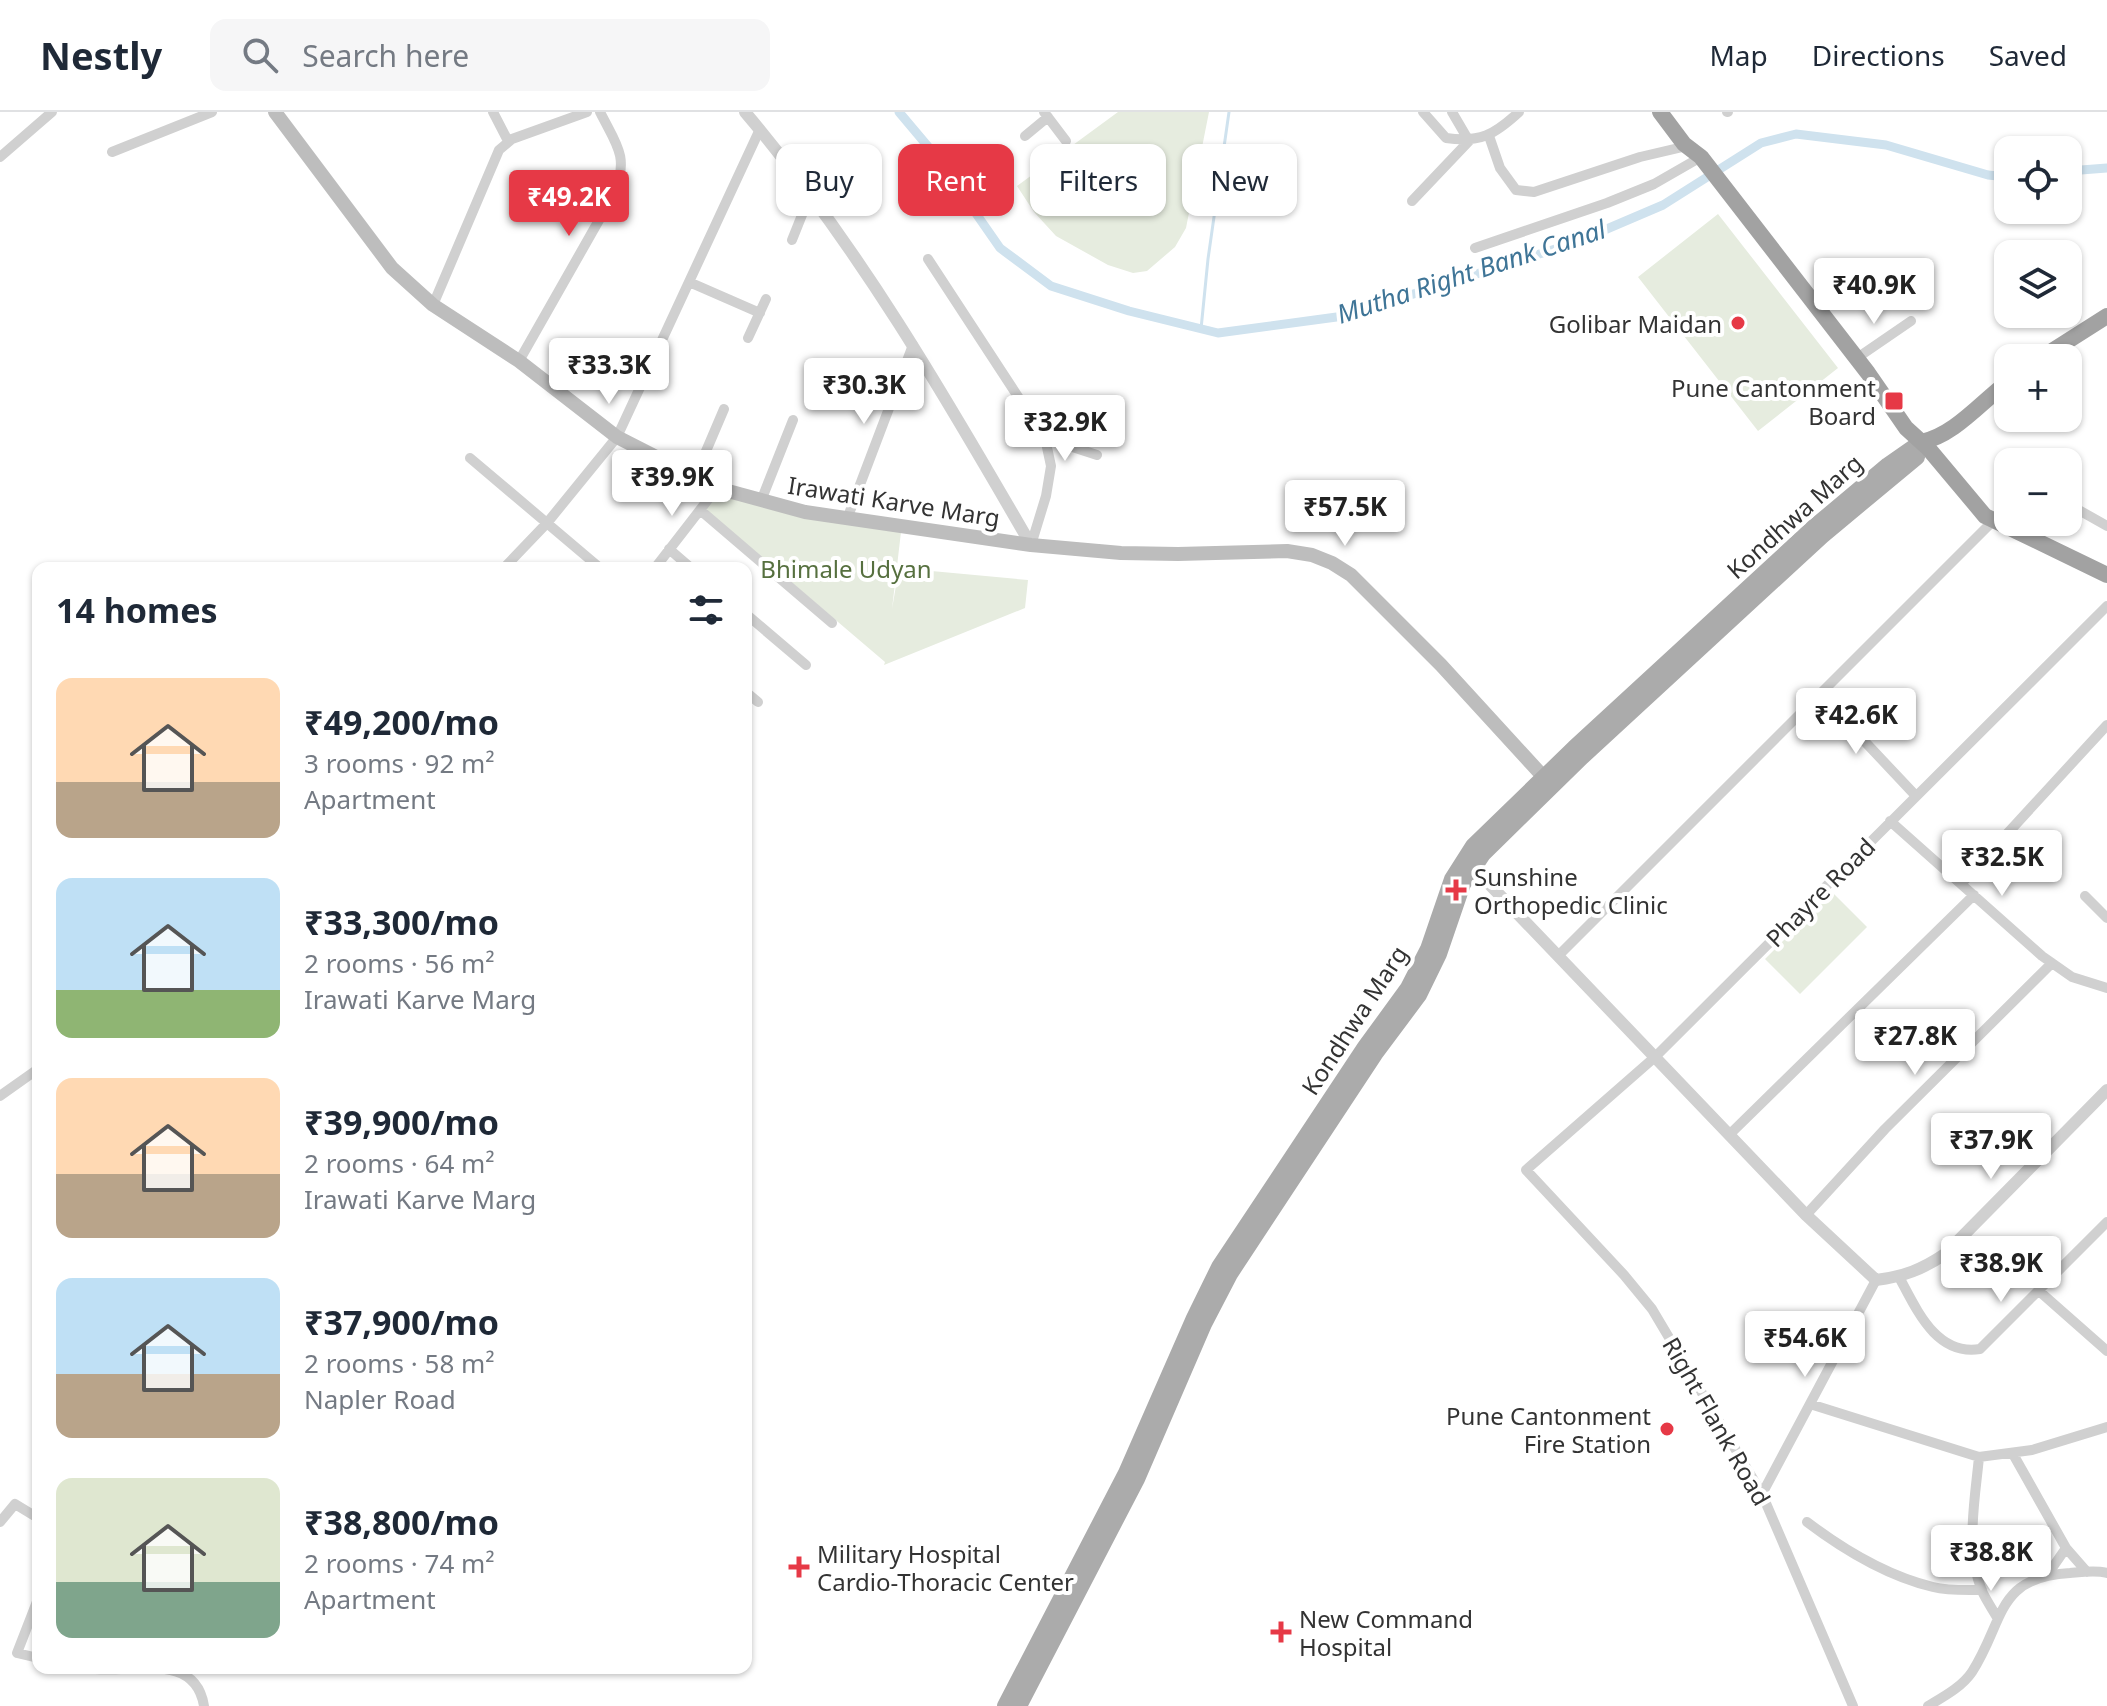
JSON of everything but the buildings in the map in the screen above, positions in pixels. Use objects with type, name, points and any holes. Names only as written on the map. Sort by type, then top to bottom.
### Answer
[{"type":"highway","points":[[1660,112],[1726,190],[1857,358],[1906,428],[1927,443],[1994,513]]},
{"type":"highway","points":[[1673,112],[1691,137],[1695,152]]},
{"type":"highway","points":[[2063,344],[2107,316]]},
{"type":"highway","points":[[1927,443],[1956,425],[1994,394]]},
{"type":"highway","points":[[1895,412],[1920,431],[1931,433],[1956,425]]},
{"type":"highway","points":[[2029,536],[2107,575]]},
{"type":"main road","name":"Irawati Karve Marg","points":[[275,112],[392,268],[433,305],[519,361],[617,437],[717,488],[761,501],[847,519],[1031,545],[1150,554],[1287,551],[1312,555],[1351,575],[1430,653],[1548,782]]},
{"type":"main road","name":"Kondhwa Marg","points":[[1005,1706],[1039,1654],[1137,1479],[1204,1324],[1230,1274],[1375,1054],[1419,995],[1439,954],[1469,863],[1483,854],[1548,782],[1834,518],[1927,443]]},
{"type":"main road","name":"Kondhwa Marg","points":[[1019,1706],[1039,1654]]},
{"type":"street","points":[[0,157],[52,112]]},
{"type":"street","points":[[112,152],[212,112]]},
{"type":"street","points":[[493,112],[508,141]]},
{"type":"street","points":[[433,305],[499,150],[508,141],[587,112]]},
{"type":"street","points":[[519,361],[615,192],[622,173],[620,152],[600,112]]},
{"type":"street","points":[[745,112],[776,150]]},
{"type":"street","points":[[1423,112],[1446,138],[1469,141],[1489,136],[1519,112]]},
{"type":"street","points":[[1452,112],[1469,141]]},
{"type":"street","points":[[1025,136],[1046,115],[1066,141]]},
{"type":"street","points":[[510,562],[547,523],[617,437],[760,129]]},
{"type":"street","points":[[1489,136],[1500,168],[1516,190],[1534,192],[1640,157],[1695,152]]},
{"type":"street","points":[[1412,201],[1469,141]]},
{"type":"street","points":[[1475,248],[1654,184],[1695,152]]},
{"type":"street","points":[[792,240],[802,216]]},
{"type":"street","points":[[824,216],[913,345],[1031,545]]},
{"type":"street","points":[[928,259],[1045,438],[1051,466],[1046,496],[1031,545]]},
{"type":"street","points":[[689,282],[760,313]]},
{"type":"street","points":[[748,338],[766,299]]},
{"type":"street","points":[[1857,358],[1911,321]]},
{"type":"street","points":[[847,519],[913,345]]},
{"type":"street","points":[[695,477],[724,409]]},
{"type":"street","points":[[761,501],[793,420]]},
{"type":"street","points":[[1045,438],[1097,455]]},
{"type":"street","points":[[470,458],[593,562]]},
{"type":"street","points":[[659,562],[717,488]]},
{"type":"street","points":[[700,510],[832,623]]},
{"type":"street","points":[[2082,512],[2107,526]]},
{"type":"street","points":[[1558,956],[1820,694],[1994,534]]},
{"type":"street","points":[[669,549],[684,562]]},
{"type":"street","name":"Phayre Road","points":[[1526,1170],[1655,1057],[2107,606]]},
{"type":"street","points":[[752,619],[806,665]]},
{"type":"street","points":[[1820,694],[1916,796]]},
{"type":"street","points":[[752,697],[758,702]]},
{"type":"street","points":[[1961,884],[2107,725]]},
{"type":"street","points":[[1890,821],[2052,963],[2072,977],[2107,988]]},
{"type":"street","points":[[1469,863],[1806,1215],[1876,1280]]},
{"type":"street","points":[[1729,1135],[1974,895]]},
{"type":"street","points":[[2085,896],[2107,918]]},
{"type":"street","points":[[1806,1215],[1885,1129],[2052,963]]},
{"type":"street","points":[[0,1096],[32,1073]]},
{"type":"street","points":[[1876,1280],[1899,1277],[1926,1267],[1945,1254],[2107,1090]]},
{"type":"street","name":"Right Flank Road","points":[[1526,1170],[1652,1309],[1762,1494],[1853,1706]]},
{"type":"street","points":[[1899,1277],[1928,1328],[1953,1348],[1965,1351],[1980,1349],[2107,1222]]},
{"type":"street","points":[[1762,1494],[1876,1280]]},
{"type":"street","points":[[2039,1291],[2107,1351]]},
{"type":"street","points":[[1810,1404],[1979,1457],[2013,1454],[2074,1439],[2107,1427]]},
{"type":"street","points":[[2013,1454],[2066,1548],[2087,1572]]},
{"type":"street","points":[[1979,1457],[1973,1531],[1975,1561],[1982,1590],[1998,1619]]},
{"type":"street","points":[[0,1522],[15,1504],[32,1514]]},
{"type":"street","points":[[1807,1522],[1862,1558],[1910,1579],[1933,1587],[1982,1590]]},
{"type":"street","points":[[2048,1574],[2066,1548]]},
{"type":"street","points":[[1928,1706],[1960,1685],[1971,1673],[2008,1599],[2020,1586],[2048,1574],[2106,1571]]},
{"type":"street","points":[[32,1614],[17,1653],[32,1657]]},
{"type":"street","points":[[185,1674],[195,1681],[202,1693],[204,1706]]},
{"type":"green space","points":[[1118,112],[1209,112],[1203,144],[1182,144],[1182,216],[1188,216],[1186,228],[1175,247],[1147,271],[1133,273],[1108,265],[1056,236],[1038,216],[1166,216],[1166,144],[1074,144]]},
{"type":"green space","points":[[1030,176],[1030,206],[1017,186]]},
{"type":"green space","name":"Golibar Maidan","points":[[1718,214],[1838,368],[1758,431],[1638,277]]},
{"type":"green space","name":"Bhimale Udyan","points":[[715,490],[901,532],[892,609],[899,568],[1028,580],[1025,608],[884,665],[885,662],[703,507]]},
{"type":"green space","points":[[1832,892],[1867,927],[1800,994],[1765,959]]},
{"type":"waterway","name":"Mutha Right Bank Canal","points":[[899,112],[936,156],[1000,248],[1051,286],[1129,311],[1218,333],[1344,316],[1574,243],[1663,205],[1761,143],[1796,134],[1886,145],[1994,176]]},
{"type":"waterway","points":[[1201,329],[1229,112]]},
{"type":"waterway","name":"Mutha Right Bank Canal","points":[[2082,170],[2107,168]]},
{"type":"place","name":"Golibar Maidan","points":[[1738,323]]},
{"type":"place","name":"Pune Cantonment Board","points":[[1894,401]]},
{"type":"place","name":"Sunshine Orthopedic Clinic","points":[[1456,890]]},
{"type":"place","name":"Pune Cantonment Fire Station","points":[[1667,1429]]},
{"type":"place","name":"Military Hospital Cardio-Thoracic Center","points":[[799,1567]]},
{"type":"place","name":"New Command Hospital","points":[[1281,1632]]}]
